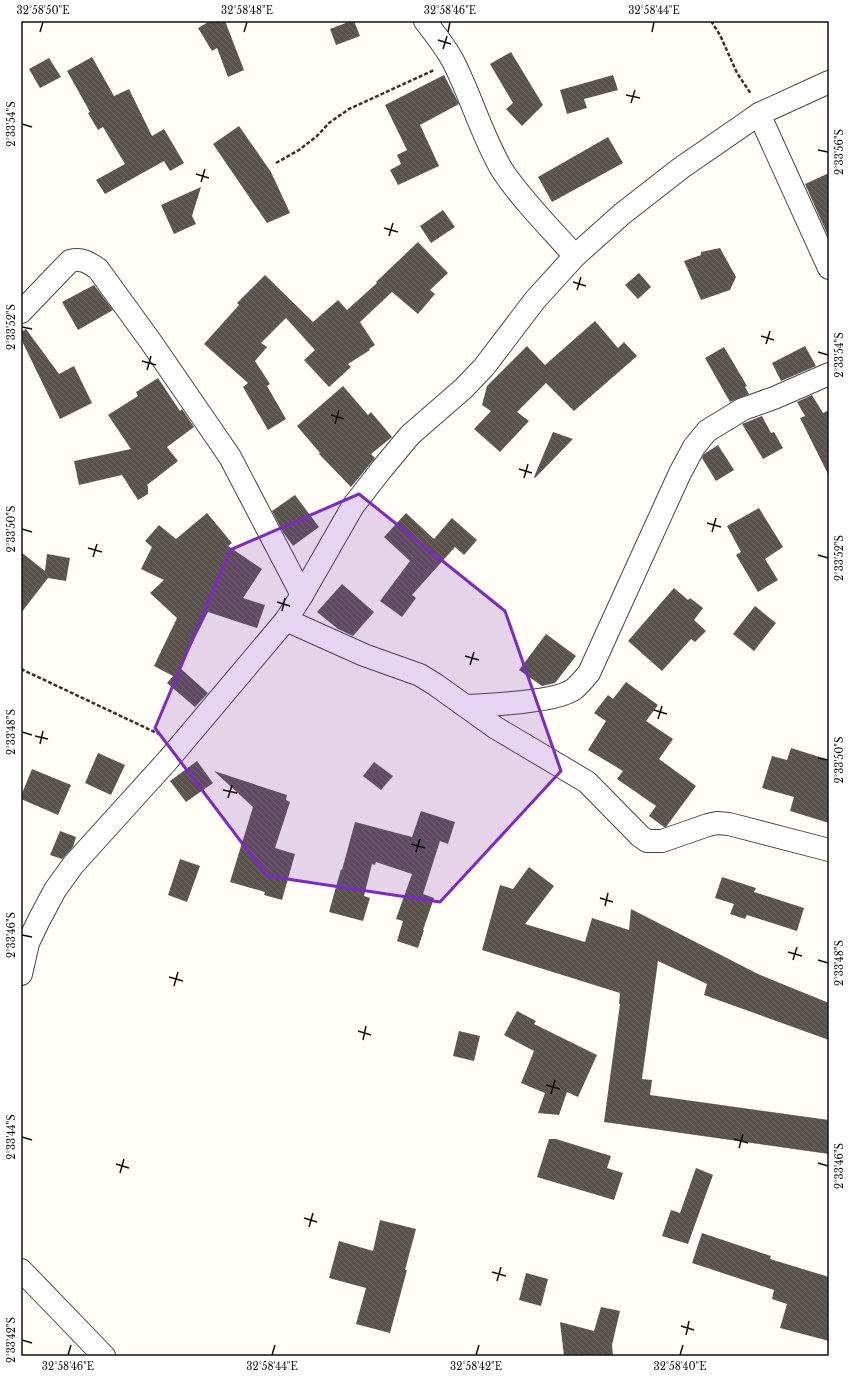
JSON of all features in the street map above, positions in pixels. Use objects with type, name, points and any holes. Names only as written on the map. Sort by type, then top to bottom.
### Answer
[{"type":"street","points":[[425,21],[440,40],[453,61],[486,137],[503,170],[520,193],[576,256]]},
{"type":"street","points":[[21,974],[28,943],[55,890],[73,865],[181,745],[286,620],[353,506],[410,435],[464,388],[484,367],[535,300],[576,256],[622,214],[681,168],[762,113],[829,82]]},
{"type":"street","points":[[762,113],[829,268]]},
{"type":"street","points":[[21,312],[70,260],[78,259],[87,262],[98,269],[151,342],[230,457],[302,594]]},
{"type":"street","points":[[465,706],[492,705],[551,698],[573,690],[589,674],[680,473],[694,447],[707,431],[743,409],[774,398],[829,374]]},
{"type":"street","points":[[286,620],[364,655],[420,676],[436,685],[496,728],[587,782],[640,836],[647,841],[662,841],[717,823],[729,824],[829,850]]},
{"type":"street","points":[[21,1270],[104,1356]]},
{"type":"path","points":[[711,21],[720,35],[737,74],[762,113]]},
{"type":"path","points":[[276,163],[299,150],[317,136],[329,123],[349,109],[453,61]]},
{"type":"path","points":[[21,670],[181,745]]},
{"type":"highlighted area","points":[[359,494],[505,611],[561,771],[440,902],[267,876],[155,728],[230,550]]},
{"type":"building","points":[[210,21],[225,21],[244,70],[228,77],[217,48],[212,51],[198,28]]},
{"type":"building","points":[[354,21],[360,36],[336,45],[330,29]]},
{"type":"building","points":[[511,52],[543,105],[522,126],[506,109],[513,103],[490,64]]},
{"type":"building","points":[[92,57],[114,96],[129,89],[152,136],[164,129],[184,163],[170,171],[164,161],[105,194],[96,180],[125,164],[103,127],[98,130],[88,113],[90,112],[67,71]]},
{"type":"building","points":[[49,58],[61,77],[40,88],[29,69]]},
{"type":"building","points":[[444,75],[459,104],[420,125],[439,166],[398,185],[390,170],[401,164],[397,155],[407,150],[385,105]]},
{"type":"building","points":[[613,75],[618,90],[584,99],[587,108],[567,114],[560,90]]},
{"type":"building","points":[[239,126],[271,172],[290,213],[267,223],[213,144]]},
{"type":"building","points":[[608,137],[623,163],[552,202],[538,177]]},
{"type":"building","points":[[829,173],[829,238],[805,184]]},
{"type":"building","points":[[201,187],[192,216],[196,224],[174,234],[161,205]]},
{"type":"building","points":[[443,210],[455,227],[431,243],[420,226]]},
{"type":"building","points":[[418,242],[448,273],[430,290],[435,294],[418,314],[392,292],[360,322],[375,345],[369,349],[370,350],[348,364],[351,367],[329,387],[304,360],[315,350],[286,318],[261,343],[267,347],[255,361],[270,384],[267,386],[286,419],[268,430],[243,387],[248,383],[204,344],[239,305],[237,303],[265,275],[313,322],[338,300],[347,310],[377,283],[376,282]]},
{"type":"building","points":[[720,248],[736,277],[730,290],[701,300],[684,261],[701,255],[701,252]]},
{"type":"building","points":[[639,273],[651,287],[638,299],[625,285]]},
{"type":"building","points":[[94,285],[113,310],[78,330],[62,302]]},
{"type":"building","points":[[595,321],[618,348],[624,342],[637,356],[574,411],[546,383],[517,412],[529,421],[500,452],[474,429],[491,411],[482,405],[487,386],[527,346],[545,365]]},
{"type":"building","points":[[26,329],[59,374],[74,366],[92,403],[60,419],[21,339],[21,332]]},
{"type":"building","points":[[805,346],[816,366],[781,381],[772,363]]},
{"type":"building","points":[[724,347],[747,386],[745,387],[749,394],[730,402],[705,358]]},
{"type":"building","points":[[158,378],[180,411],[182,409],[194,427],[167,447],[178,461],[147,485],[148,494],[138,500],[122,475],[79,485],[74,461],[131,449],[108,415],[138,396],[136,392]]},
{"type":"building","points":[[343,386],[368,415],[371,412],[392,437],[371,454],[375,458],[351,487],[319,454],[320,453],[297,426]]},
{"type":"building","points":[[812,395],[823,413],[829,410],[829,476],[800,418],[805,416],[797,402]]},
{"type":"building","points":[[762,416],[771,433],[774,432],[783,448],[763,459],[742,424]]},
{"type":"building","points":[[553,432],[573,439],[535,478],[534,477]]},
{"type":"building","points":[[718,445],[734,470],[716,481],[702,458],[704,454]]},
{"type":"building","points":[[295,495],[319,527],[293,546],[283,532],[272,511]]},
{"type":"building","points":[[759,508],[783,547],[765,559],[778,580],[758,592],[736,555],[741,552],[727,526]]},
{"type":"building","points":[[207,513],[232,543],[228,546],[262,569],[243,598],[265,605],[257,628],[208,612],[180,668],[208,693],[195,707],[167,683],[173,676],[154,666],[177,618],[150,593],[164,580],[141,569],[152,547],[145,541],[159,525],[176,539]]},
{"type":"building","points":[[406,513],[434,539],[452,518],[477,540],[464,555],[455,547],[412,595],[416,598],[402,617],[380,601],[410,561],[384,537]]},
{"type":"building","points":[[21,552],[45,571],[47,554],[70,558],[66,581],[48,578],[21,613]]},
{"type":"building","points":[[342,584],[374,612],[353,636],[338,629],[317,612]]},
{"type":"building","points":[[674,588],[688,600],[690,598],[703,608],[694,620],[706,631],[695,642],[691,639],[662,671],[628,641]]},
{"type":"building","points":[[755,606],[776,623],[754,651],[733,634]]},
{"type":"building","points":[[546,634],[576,656],[555,683],[542,686],[519,670]]},
{"type":"building","points":[[626,682],[658,705],[646,721],[673,739],[659,759],[696,786],[666,827],[649,816],[656,806],[617,779],[623,771],[588,750],[606,721],[594,713],[608,695],[613,699]]},
{"type":"building","points":[[791,748],[829,760],[829,823],[790,811],[794,797],[762,788],[772,756],[787,760]]},
{"type":"building","points":[[98,753],[125,765],[111,795],[85,783]]},
{"type":"building","points":[[197,761],[213,783],[186,802],[170,781]]},
{"type":"building","points":[[374,762],[393,776],[381,790],[363,776]]},
{"type":"building","points":[[32,769],[71,785],[58,815],[21,799]]},
{"type":"building","points":[[214,771],[287,795],[286,800],[290,802],[275,848],[295,854],[282,900],[264,895],[265,892],[230,882],[253,807]]},
{"type":"building","points":[[421,811],[455,822],[448,844],[440,841],[423,894],[434,898],[418,948],[397,941],[403,921],[396,919],[412,874],[376,862],[375,865],[372,864],[364,896],[370,898],[363,921],[329,912],[355,822],[412,837]]},
{"type":"building","points":[[60,831],[76,837],[73,847],[62,859],[50,855]]},
{"type":"building","points":[[180,859],[200,866],[187,902],[168,895]]},
{"type":"building","points":[[529,867],[554,886],[525,924],[585,942],[592,918],[629,930],[631,909],[758,974],[829,1003],[829,1040],[704,995],[707,984],[658,961],[642,1079],[652,1080],[650,1095],[829,1120],[829,1154],[604,1122],[620,1004],[620,993],[482,950],[500,885],[513,889]]},
{"type":"building","points":[[722,877],[756,888],[754,892],[804,908],[797,931],[747,915],[745,919],[730,914],[734,904],[715,898]]},
{"type":"building","points":[[517,1011],[536,1021],[534,1024],[597,1055],[578,1097],[567,1092],[559,1115],[538,1113],[545,1093],[521,1083],[534,1051],[504,1035]]},
{"type":"building","points":[[459,1031],[480,1036],[474,1061],[453,1056]]},
{"type":"building","points":[[549,1139],[556,1139],[611,1156],[607,1168],[623,1173],[614,1200],[537,1177]]},
{"type":"building","points":[[696,1168],[713,1175],[688,1244],[662,1236],[671,1210],[680,1213]]},
{"type":"building","points":[[380,1220],[416,1229],[405,1270],[407,1270],[390,1333],[356,1324],[366,1288],[329,1278],[339,1241],[373,1251]]},
{"type":"building","points":[[702,1233],[771,1256],[770,1259],[829,1277],[829,1341],[780,1328],[787,1304],[772,1299],[774,1290],[692,1263]]},
{"type":"building","points":[[526,1273],[548,1279],[541,1306],[519,1300]]},
{"type":"building","points":[[601,1307],[620,1311],[612,1345],[613,1356],[564,1356],[560,1322],[594,1331]]}]
